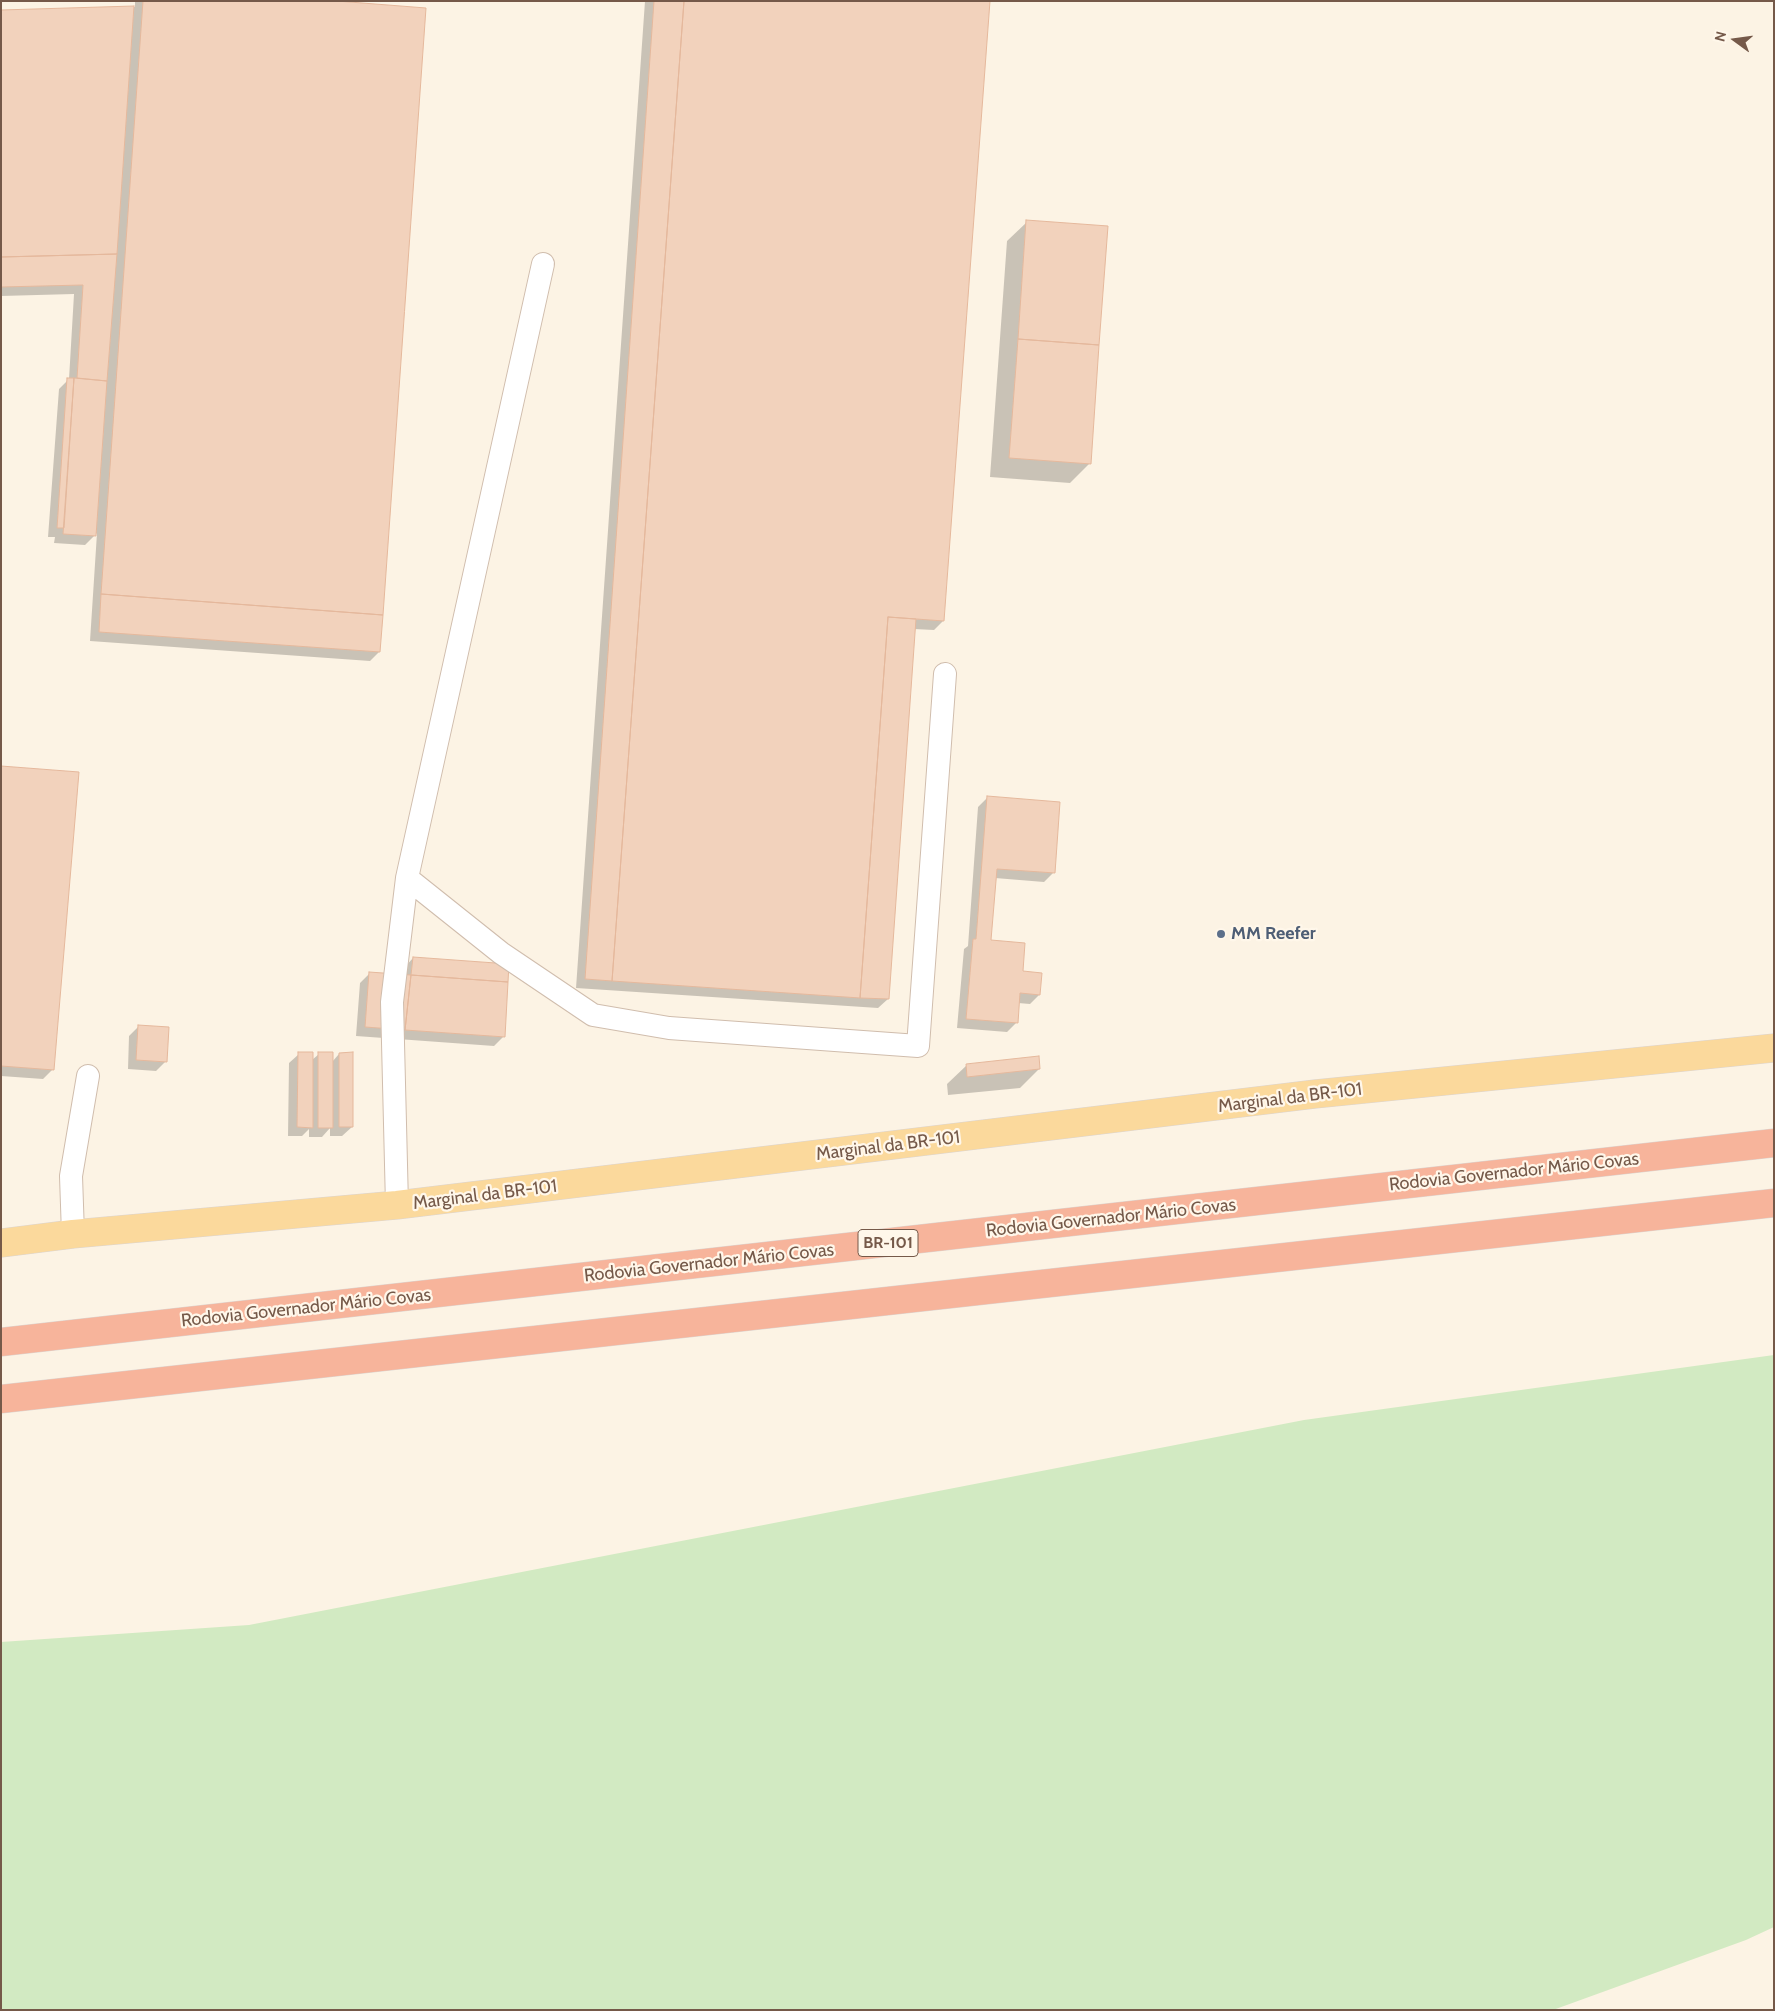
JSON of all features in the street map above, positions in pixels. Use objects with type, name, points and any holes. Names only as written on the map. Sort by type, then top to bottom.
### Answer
[{"type":"highway","name":"Rodovia Governador Mário Covas","points":[[1,1342],[1774,1143]]},
{"type":"highway","points":[[1,1399],[1774,1204]]},
{"type":"main road","name":"Marginal da BR-101","points":[[1,1243],[73,1234],[397,1205],[1306,1096],[1774,1048]]},
{"type":"lane","points":[[397,1205],[392,1002],[408,878],[543,264]]},
{"type":"lane","points":[[408,878],[501,953],[593,1015],[669,1028],[918,1046],[945,674]]},
{"type":"lane","points":[[73,1234],[71,1176],[88,1076]]},
{"type":"green space","points":[[1774,1355],[1774,1927],[1746,1940],[1553,2010],[1,2010],[1,1642],[249,1625],[1304,1420]]},
{"type":"building","points":[[143,1],[337,1],[426,8],[383,615],[101,594]]},
{"type":"building","points":[[654,1],[684,1],[612,981],[585,979]]},
{"type":"building","points":[[684,1],[990,1],[944,621],[888,617],[860,998],[612,981]]},
{"type":"building","points":[[134,6],[117,254],[1,257],[1,10]]},
{"type":"building","points":[[1026,220],[1108,226],[1099,345],[1018,339]]},
{"type":"building","points":[[117,254],[107,381],[77,378],[83,285],[1,287],[1,257]]},
{"type":"building","points":[[1018,339],[1099,345],[1091,464],[1009,458]]},
{"type":"building","points":[[67,378],[74,378],[64,528],[57,528]]},
{"type":"building","points":[[74,378],[107,381],[96,536],[63,534]]},
{"type":"building","points":[[101,594],[383,615],[380,652],[99,632]]},
{"type":"building","points":[[888,617],[916,619],[889,999],[860,998]]},
{"type":"building","points":[[1,766],[79,772],[54,1070],[1,1066]]},
{"type":"building","points":[[987,796],[1060,802],[1055,873],[997,869],[991,940],[1025,943],[1023,971],[1042,973],[1040,995],[1020,993],[1018,1023],[966,1019],[973,939],[976,939]]},
{"type":"building","points":[[413,957],[509,964],[508,982],[411,975]]},
{"type":"building","points":[[369,972],[411,975],[405,1030],[365,1027]]},
{"type":"building","points":[[411,975],[508,982],[505,1037],[405,1030]]},
{"type":"building","points":[[138,1025],[169,1027],[167,1062],[136,1060]]},
{"type":"building","points":[[298,1052],[313,1052],[313,1128],[297,1127]]},
{"type":"building","points":[[318,1052],[333,1052],[333,1128],[318,1128]]},
{"type":"building","points":[[353,1052],[353,1127],[339,1127],[339,1053]]},
{"type":"building","points":[[1039,1056],[1040,1069],[967,1077],[966,1064]]},
{"type":"place","name":"MM Reefer","points":[[1221,934]]}]
